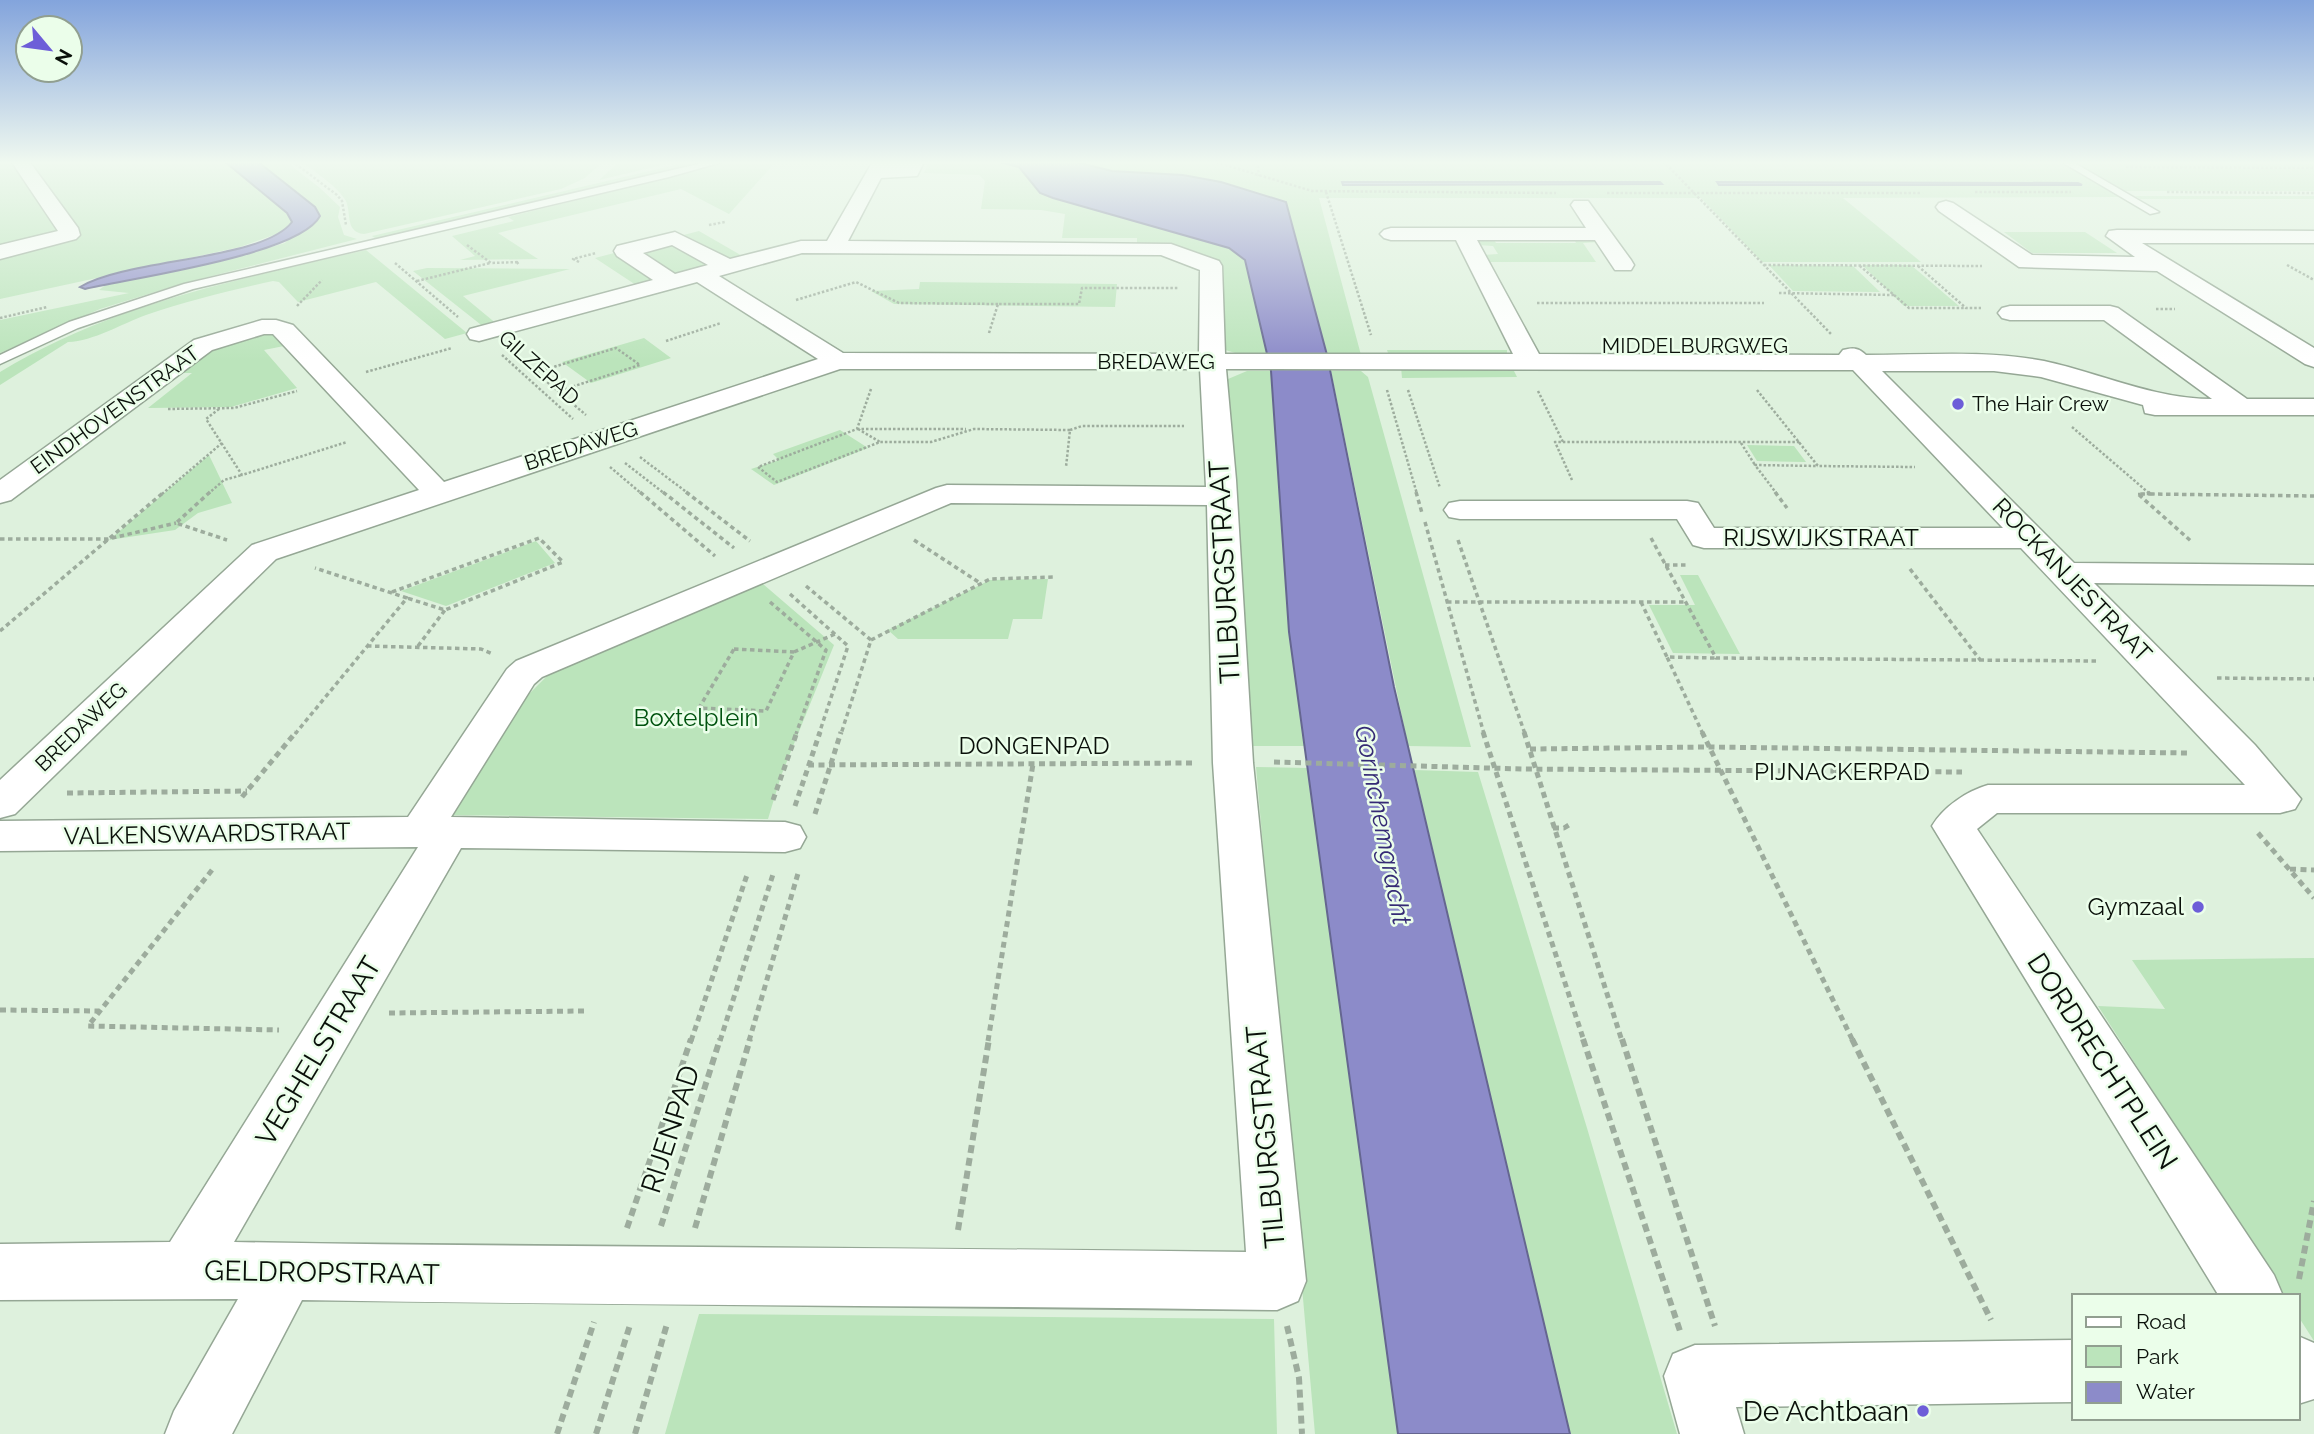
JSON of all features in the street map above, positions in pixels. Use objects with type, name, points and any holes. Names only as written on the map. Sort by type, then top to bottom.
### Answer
[{"type":"street","points":[[0,252],[69,235],[68,228]]},
{"type":"street","points":[[834,247],[844,228]]},
{"type":"street","points":[[1599,228],[1623,265]]},
{"type":"street","points":[[1978,228],[2027,262],[2161,264]]},
{"type":"street","points":[[2182,228],[2196,236]]},
{"type":"street","points":[[1391,234],[1601,234]]},
{"type":"street","points":[[1422,381],[1526,381],[1527,364],[1463,234]]},
{"type":"street","points":[[2314,236],[2117,236],[2314,359]]},
{"type":"street","points":[[672,282],[625,251],[675,238],[728,267]]},
{"type":"street","points":[[479,334],[802,247],[1163,249],[1211,266],[1211,288]]},
{"type":"street","points":[[701,275],[761,310],[838,361]]},
{"type":"street","name":"TILBURGSTRAAT","points":[[627,1276],[950,1276],[1277,1281],[1247,762],[1221,496],[1212,362],[1211,288]]},
{"type":"street","points":[[2010,313],[2110,313],[2239,406]]},
{"type":"street","name":"EINDHOVENSTRAAT","points":[[0,494],[203,345],[262,327],[276,327]]},
{"type":"street","points":[[276,327],[292,338],[439,494]]},
{"type":"street","name":"BREDAWEG","points":[[6,799],[264,552],[838,361],[1330,363]]},
{"type":"street","name":"MIDDELBURGWEG","points":[[1330,363],[1969,364],[2113,402],[2150,407],[2314,407]]},
{"type":"street","name":"MIDDELBURGWEG","points":[[1758,383],[1861,365]]},
{"type":"street","name":"ROCKANJESTRAAT","points":[[1861,365],[2241,754],[2280,799],[2231,800]]},
{"type":"street","points":[[772,837],[428,832],[507,696],[529,669],[947,494],[1221,496]]},
{"type":"street","name":"RIJSWIJKSTRAAT","points":[[1453,515],[1584,508],[1687,510],[1704,538],[2031,538]]},
{"type":"street","points":[[2065,573],[2314,575]]},
{"type":"street","name":"DORDRECHTPLEIN","points":[[2231,800],[1988,799],[1953,826],[2276,1289]]},
{"type":"street","name":"VALKENSWAARDSTRAAT","points":[[0,836],[428,832]]},
{"type":"street","name":"VEGHELSTRAAT","points":[[186,1270],[335,1022],[428,832]]},
{"type":"street","name":"GELDROPSTRAAT","points":[[0,1272],[186,1270],[627,1276]]},
{"type":"street","points":[[197,1434],[286,1272]]},
{"type":"street","points":[[1713,1434],[1712,1376],[2045,1371]]},
{"type":"lane","points":[[0,360],[36,341],[136,302],[201,282],[417,228]]},
{"type":"path","name":"GILZEPAD","points":[[348,228],[351,234],[367,239],[479,334],[590,443],[754,575]]},
{"type":"path","points":[[1337,228],[1380,363],[1493,768],[1712,1376]]},
{"type":"path","points":[[1728,228],[1861,365]]},
{"type":"path","points":[[457,238],[491,263]]},
{"type":"path","points":[[416,281],[491,263],[519,262],[516,264]]},
{"type":"path","points":[[1764,265],[2018,267],[2027,262]]},
{"type":"path","points":[[1859,265],[1909,308],[1990,308],[2010,313]]},
{"type":"path","points":[[1917,266],[1966,308]]},
{"type":"path","points":[[276,327],[323,279]]},
{"type":"path","points":[[666,341],[856,282],[900,303],[1079,304],[1082,288],[1211,288]]},
{"type":"path","points":[[1779,293],[1894,295]]},
{"type":"path","points":[[1537,303],[1764,303]]},
{"type":"path","points":[[981,362],[998,304]]},
{"type":"path","points":[[2110,313],[2122,309],[2232,309]]},
{"type":"path","points":[[536,372],[616,348],[640,365],[558,391]]},
{"type":"path","points":[[857,429],[881,362]]},
{"type":"path","points":[[1527,364],[1563,442]]},
{"type":"path","points":[[1422,381],[1406,381],[1537,769],[1553,828],[1704,1288],[1712,1376]]},
{"type":"path","points":[[1758,383],[1818,466],[1823,466]]},
{"type":"path","points":[[220,408],[206,419],[242,475]]},
{"type":"path","points":[[974,429],[931,442],[880,442],[777,482],[758,467],[857,429],[974,429],[1070,430],[1082,426],[1217,426]]},
{"type":"path","points":[[2072,427],[2150,494]]},
{"type":"path","points":[[857,429],[880,442]]},
{"type":"path","points":[[1062,495],[1070,430]]},
{"type":"path","points":[[0,540],[108,539],[176,523],[224,480],[382,432]]},
{"type":"path","points":[[1584,508],[1555,442],[1800,442]]},
{"type":"path","points":[[1740,442],[1810,538]]},
{"type":"path","points":[[0,631],[222,443]]},
{"type":"path","points":[[590,443],[754,575],[848,646],[808,765],[772,837]]},
{"type":"path","points":[[1755,465],[1962,467]]},
{"type":"path","points":[[2228,574],[2138,494],[2314,496]]},
{"type":"path","points":[[1635,509],[1716,658]]},
{"type":"path","points":[[884,521],[980,583]]},
{"type":"path","points":[[176,523],[446,610]]},
{"type":"path","points":[[392,593],[539,538],[563,562],[446,610],[418,646]]},
{"type":"path","points":[[1908,566],[1981,661]]},
{"type":"path","points":[[557,1434],[627,1276],[772,837],[826,650],[754,575]]},
{"type":"path","points":[[871,640],[990,579],[1053,577]]},
{"type":"path","points":[[407,597],[247,791],[227,834],[88,1026],[335,1022],[584,1011]]},
{"type":"path","points":[[1447,602],[1686,602]]},
{"type":"path","points":[[1641,602],[1720,771],[2045,1371]]},
{"type":"path","points":[[794,652],[766,711],[699,708],[734,649],[794,652],[835,634]]},
{"type":"path","points":[[367,646],[481,649],[529,669]]},
{"type":"path","points":[[1667,657],[1981,661],[2314,678]]},
{"type":"path","points":[[1530,749],[1709,747],[2241,754]]},
{"type":"path","name":"DONGENPAD","points":[[808,765],[1247,762],[1442,766]]},
{"type":"path","points":[[950,1276],[1033,764]]},
{"type":"path","name":"PIJNACKERPAD","points":[[1442,766],[1969,772]]},
{"type":"path","points":[[6,799],[247,791]]},
{"type":"path","points":[[2231,800],[2314,898]]},
{"type":"path","points":[[1553,828],[1564,828],[1572,823]]},
{"type":"path","name":"RIJENPAD","points":[[596,1434],[627,1276],[772,837]]},
{"type":"path","points":[[2289,869],[2314,870]]},
{"type":"path","points":[[0,1010],[100,1012]]},
{"type":"path","points":[[2276,1289],[2314,1201]]},
{"type":"path","points":[[1277,1281],[1299,1378],[1302,1434]]},
{"type":"green space","points":[[0,228],[287,228],[240,247],[0,299]]},
{"type":"green space","points":[[298,228],[342,228],[344,235],[357,239],[184,283],[100,309],[0,353],[0,320],[129,293],[99,290],[107,284],[285,243]]},
{"type":"green space","points":[[352,228],[391,228],[364,234]]},
{"type":"green space","points":[[406,228],[423,228],[376,239],[372,236]]},
{"type":"green space","points":[[485,228],[519,228],[498,233],[538,259],[460,260],[475,256],[452,236]]},
{"type":"green space","points":[[1063,228],[1158,228],[1229,248],[1245,260],[1268,355],[1242,355],[1222,349],[1218,272],[1137,245],[1137,238],[1062,238]]},
{"type":"green space","points":[[1293,228],[1327,228],[1361,355],[1327,355]]},
{"type":"green space","points":[[1730,228],[1879,228],[1921,262],[1762,262]]},
{"type":"green space","points":[[699,231],[744,257],[639,287],[595,258]]},
{"type":"green space","points":[[2004,232],[2085,232],[2117,253],[2032,253]]},
{"type":"green space","points":[[1492,237],[1496,243],[1576,243],[1573,237],[1599,242],[1583,243],[1596,262],[1487,262],[1483,255],[1498,254],[1493,246],[1478,245],[1476,242]]},
{"type":"green space","points":[[366,250],[467,333],[445,339],[376,282],[298,302],[279,282],[273,281],[177,305],[98,335],[68,342],[0,385],[0,372],[42,348],[131,311],[224,283]]},
{"type":"green space","points":[[1769,265],[1853,266],[1880,292],[1793,291]]},
{"type":"green space","points":[[1862,265],[1911,265],[1959,306],[1904,306]]},
{"type":"green space","points":[[427,268],[570,269],[463,296],[498,325],[485,328],[413,271]]},
{"type":"green space","points":[[920,282],[1117,284],[1115,307],[894,304],[871,291],[919,289]]},
{"type":"green space","points":[[278,332],[289,345],[264,350],[297,388],[231,407],[148,408],[192,373],[181,373],[216,344],[261,333]]},
{"type":"green space","points":[[644,338],[671,358],[591,383],[562,362]]},
{"type":"green space","points":[[1387,350],[1507,350],[1507,359],[1391,362]]},
{"type":"green space","points":[[1401,367],[1513,369],[1517,377],[1402,378]]},
{"type":"green space","points":[[1247,371],[1271,371],[1289,632],[1305,746],[1251,746],[1226,438],[1228,379]]},
{"type":"green space","points":[[1331,371],[1361,371],[1368,377],[1471,747],[1408,746]]},
{"type":"green space","points":[[840,430],[868,448],[774,485],[751,469],[779,460],[773,454]]},
{"type":"green space","points":[[1747,445],[1794,446],[1806,462],[1757,461]]},
{"type":"green space","points":[[209,455],[232,503],[198,513],[175,530],[109,540]]},
{"type":"green space","points":[[536,541],[555,563],[446,606],[401,591]]},
{"type":"green space","points":[[1680,575],[1698,575],[1740,654],[1673,653],[1649,605],[1695,605]]},
{"type":"green space","points":[[1048,579],[1042,619],[1013,619],[1008,639],[898,639],[888,630],[990,580]]},
{"type":"green space","name":"Boxtelplein","points":[[763,584],[834,645],[781,776],[768,819],[449,815],[511,712],[553,670],[739,590]]},
{"type":"green space","points":[[1256,767],[1308,768],[1398,1434],[1315,1434]]},
{"type":"green space","points":[[1414,770],[1478,772],[1677,1434],[1570,1434]]},
{"type":"green space","points":[[2314,958],[2314,1341],[2300,1319],[2300,1294],[2284,1294],[2098,1006],[2165,1009],[2132,960]]},
{"type":"green space","points":[[699,1314],[1274,1319],[1277,1434],[665,1434]]},
{"type":"water","points":[[285,228],[308,228],[281,242],[212,263],[85,289],[80,287],[102,277],[253,245],[276,235]]},
{"type":"water","name":"Gorinchemgracht","points":[[1158,228],[1293,228],[1327,355],[1394,687],[1570,1434],[1398,1434],[1289,632],[1271,371],[1245,260],[1229,248]]},
{"type":"place","name":"The Hair Crew","points":[[1958,404]]},
{"type":"place","name":"Gymzaal","points":[[2198,907]]},
{"type":"place","name":"De Achtbaan","points":[[1923,1411]]}]
